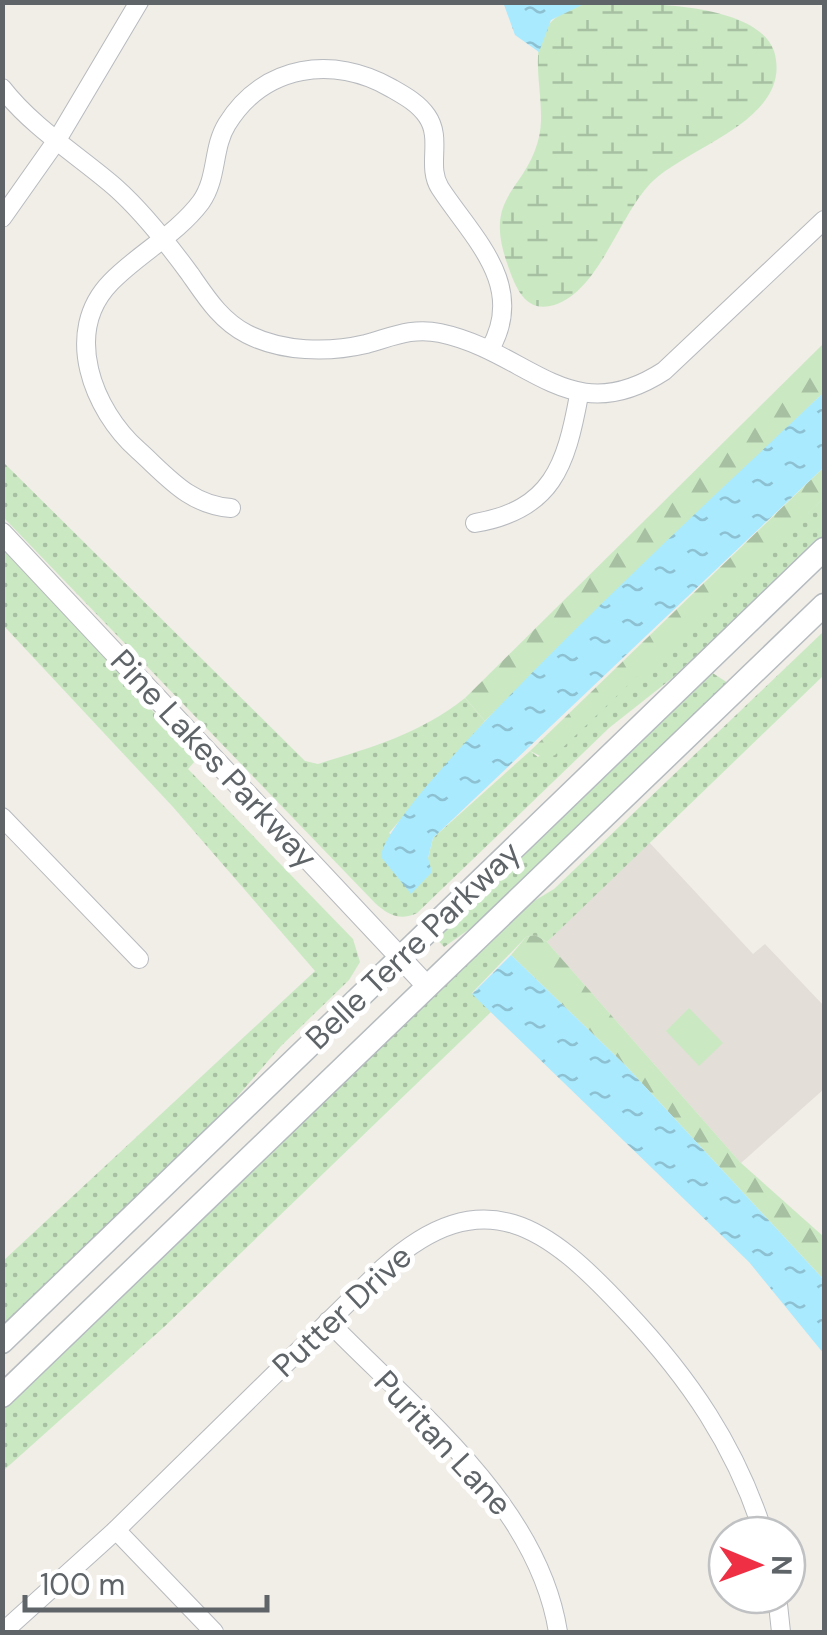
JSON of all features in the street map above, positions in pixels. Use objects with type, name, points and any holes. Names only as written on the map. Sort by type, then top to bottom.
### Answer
[{"type":"main road","name":"Belle Terre Parkway","points":[[2,1342],[824,549]]},
{"type":"main road","name":"Belle Terre Parkway","points":[[2,1396],[824,605]]},
{"type":"street","points":[[2,218],[58,140],[139,2]]},
{"type":"street","points":[[231,508],[193,500],[124,438],[101,406],[86,350],[100,296],[192,213],[207,192],[224,129],[257,92],[282,76],[312,68],[361,72],[418,105],[431,123],[436,181],[479,238],[500,290],[502,321],[490,350]]},
{"type":"street","points":[[2,88],[120,192],[162,237],[219,314],[262,340],[300,348],[340,348],[422,330],[490,350],[579,396],[633,388],[664,371],[824,220]]},
{"type":"street","points":[[475,523],[518,512],[545,490],[569,444],[579,396]]},
{"type":"street","name":"Pine Lakes Parkway","points":[[2,533],[426,985]]},
{"type":"street","points":[[2,817],[139,959]]},
{"type":"street","name":"Putter Drive","points":[[3,1632],[116,1530],[400,1253],[442,1227],[490,1221],[544,1235],[584,1265],[683,1373],[730,1449],[756,1515]]},
{"type":"street","name":"Puritan Lane","points":[[328,1320],[506,1508],[540,1565],[558,1632]]},
{"type":"street","points":[[116,1530],[214,1632]]},
{"type":"shaded area","points":[[648,841],[753,954],[765,944],[824,1006],[824,1089],[741,1163],[547,942]]},
{"type":"green space","points":[[586,3],[691,8],[744,22],[763,34],[774,51],[776,74],[769,94],[755,112],[671,167],[641,194],[582,287],[567,299],[541,307],[526,300],[517,287],[507,263],[500,222],[503,207],[539,137],[538,61],[544,31],[565,12]]},
{"type":"green space","points":[[824,343],[824,392],[485,721],[465,698]]},
{"type":"green space","points":[[2,461],[305,761],[318,764],[395,738],[431,721],[465,698],[485,721],[389,833],[428,858],[433,838],[530,751],[538,757],[824,498],[824,536],[671,679],[609,728],[417,913],[400,917],[375,903],[4,518]]},
{"type":"green space","points":[[824,467],[824,498],[555,755],[546,759],[530,751]]},
{"type":"green space","points":[[3,550],[119,671],[195,761],[188,769],[353,939],[360,962],[349,980],[281,1046],[224,1112],[3,1326],[3,1261],[315,971],[173,807],[3,625]]},
{"type":"green space","points":[[824,631],[824,675],[547,942],[535,935],[526,937],[472,993],[491,1012],[164,1327],[3,1471],[3,1407],[519,910],[554,889]]},
{"type":"green space","points":[[711,672],[728,683],[481,921],[444,947],[435,937]]},
{"type":"green space","points":[[535,935],[547,942],[741,1163],[824,1237],[824,1280],[625,1065],[511,955],[526,937]]},
{"type":"green space","points":[[689,1008],[723,1043],[699,1066],[666,1031]]},
{"type":"water","points":[[503,2],[586,3],[551,20],[539,52],[515,35]]},
{"type":"water","points":[[824,392],[824,467],[433,838],[428,858],[432,872],[411,894],[381,857],[398,822],[442,768],[579,626]]},
{"type":"water","points":[[511,955],[625,1065],[824,1280],[824,1354],[749,1262],[472,994]]}]
